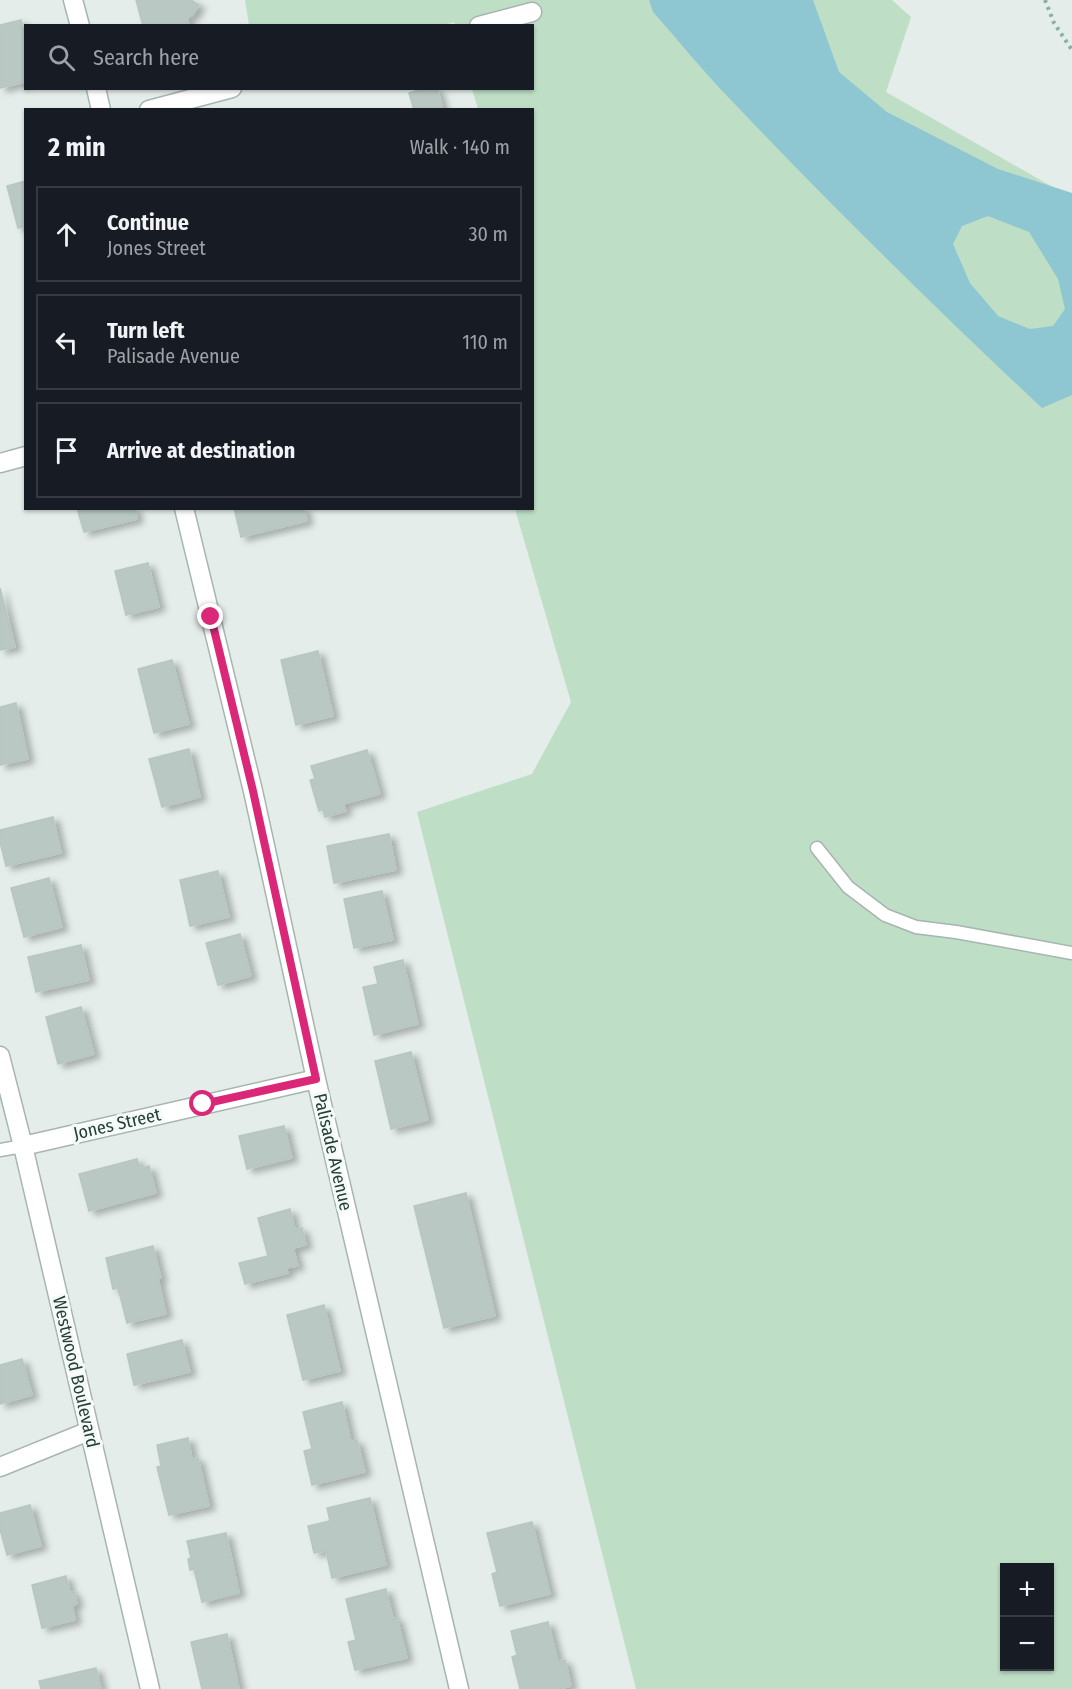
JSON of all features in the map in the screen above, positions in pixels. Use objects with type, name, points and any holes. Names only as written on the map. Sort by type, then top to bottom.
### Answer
[{"type":"street","points":[[73,0],[79,24]]},
{"type":"street","points":[[487,24],[532,12]]},
{"type":"street","points":[[96,90],[101,108]]},
{"type":"street","points":[[156,108],[224,90]]},
{"type":"street","points":[[0,463],[24,457]]},
{"type":"street","name":"Palisade Avenue","points":[[184,510],[253,791],[316,1079],[459,1689]]},
{"type":"street","name":"Westwood Boulevard","points":[[0,1056],[150,1689]]},
{"type":"street","name":"Jones Street","points":[[23,1146],[316,1079]]},
{"type":"street","points":[[0,1467],[89,1431]]},
{"type":"lane","points":[[817,848],[848,886],[885,915],[916,927],[1072,953]]},
{"type":"lane","points":[[0,1150],[23,1146]]},
{"type":"path","points":[[1045,0],[1054,23],[1072,51]]},
{"type":"green space","points":[[245,0],[892,0],[911,17],[886,92],[1072,198],[1072,1689],[636,1689],[417,812],[532,774],[571,702],[515,510],[534,510],[534,108],[478,108],[472,90],[534,90],[534,24],[455,24],[454,22],[447,24],[249,24]]},
{"type":"water","points":[[649,0],[813,0],[839,72],[887,112],[998,169],[1072,193],[1072,395],[1042,408],[805,177],[718,87],[653,12]],"holes":[[[988,216],[1029,232],[1058,279],[1065,309],[1053,326],[1030,329],[998,316],[970,283],[953,244],[962,226]]]},
{"type":"building","points":[[136,0],[191,0],[199,5],[192,16],[187,17],[189,24],[142,24]]},
{"type":"building","points":[[21,20],[24,31],[24,82],[0,88],[0,25]]},
{"type":"building","points":[[419,90],[438,90],[442,108],[413,108],[409,93]]},
{"type":"building","points":[[24,182],[24,226],[18,228],[7,186]]},
{"type":"building","points":[[78,510],[135,510],[137,519],[84,532]]},
{"type":"building","points":[[234,510],[304,510],[307,521],[241,537]]},
{"type":"building","points":[[148,563],[159,607],[126,615],[115,571]]},
{"type":"building","points":[[0,588],[15,647],[0,650]]},
{"type":"building","points":[[318,651],[333,716],[296,725],[281,660]]},
{"type":"building","points":[[172,660],[189,724],[154,733],[138,669]]},
{"type":"building","points":[[16,703],[28,759],[0,765],[0,707]]},
{"type":"building","points":[[189,749],[200,797],[162,807],[149,759]]},
{"type":"building","points":[[367,750],[380,794],[343,804],[346,811],[325,817],[323,809],[319,811],[310,780],[315,779],[311,766]]},
{"type":"building","points":[[53,817],[61,853],[6,866],[0,842],[0,830]]},
{"type":"building","points":[[389,834],[396,870],[334,883],[327,846]]},
{"type":"building","points":[[218,871],[229,917],[190,926],[180,880]]},
{"type":"building","points":[[49,878],[62,927],[24,937],[11,888]]},
{"type":"building","points":[[382,891],[393,940],[354,948],[344,899]]},
{"type":"building","points":[[240,934],[251,976],[218,985],[206,943]]},
{"type":"building","points":[[81,945],[89,980],[36,992],[28,957]]},
{"type":"building","points":[[403,960],[418,1024],[374,1035],[363,987],[378,984],[374,967]]},
{"type":"building","points":[[81,1007],[94,1054],[58,1064],[46,1017]]},
{"type":"building","points":[[411,1052],[428,1120],[391,1129],[375,1061]]},
{"type":"building","points":[[284,1126],[292,1158],[247,1169],[239,1136]]},
{"type":"building","points":[[137,1159],[140,1169],[149,1166],[156,1193],[89,1211],[79,1174]]},
{"type":"building","points":[[466,1193],[495,1316],[444,1328],[414,1206]]},
{"type":"building","points":[[290,1209],[295,1230],[302,1228],[306,1245],[293,1248],[298,1266],[286,1268],[288,1273],[245,1284],[239,1263],[268,1256],[258,1218]]},
{"type":"building","points":[[153,1246],[161,1278],[158,1279],[166,1314],[127,1323],[118,1288],[113,1289],[106,1258]]},
{"type":"building","points":[[324,1305],[340,1371],[303,1380],[287,1315]]},
{"type":"building","points":[[182,1340],[190,1372],[134,1385],[127,1354]]},
{"type":"building","points":[[22,1359],[32,1395],[0,1404],[0,1365]]},
{"type":"building","points":[[342,1402],[351,1442],[357,1440],[365,1472],[312,1485],[304,1451],[312,1449],[303,1412]]},
{"type":"building","points":[[188,1438],[192,1459],[198,1458],[209,1506],[169,1515],[157,1467],[161,1466],[157,1445]]},
{"type":"building","points":[[370,1498],[386,1565],[332,1578],[326,1551],[314,1553],[308,1526],[330,1521],[327,1508]]},
{"type":"building","points":[[30,1505],[41,1546],[7,1555],[0,1529],[0,1513]]},
{"type":"building","points":[[532,1522],[550,1594],[500,1606],[492,1574],[497,1572],[487,1533]]},
{"type":"building","points":[[226,1533],[239,1593],[202,1602],[194,1569],[190,1570],[188,1559],[191,1558],[187,1541]]},
{"type":"building","points":[[66,1576],[70,1593],[74,1592],[77,1604],[72,1605],[75,1620],[42,1628],[32,1585]]},
{"type":"building","points":[[386,1589],[393,1619],[397,1618],[407,1658],[355,1670],[348,1642],[356,1640],[346,1599]]},
{"type":"building","points":[[548,1622],[558,1661],[565,1660],[571,1686],[560,1689],[520,1689],[512,1657],[517,1655],[511,1631]]},
{"type":"building","points":[[227,1634],[239,1689],[202,1689],[191,1642]]},
{"type":"building","points":[[96,1668],[101,1689],[41,1689],[39,1681]]},
{"type":"route","points":[[203,1104],[316,1079],[253,791],[211,617]]}]
